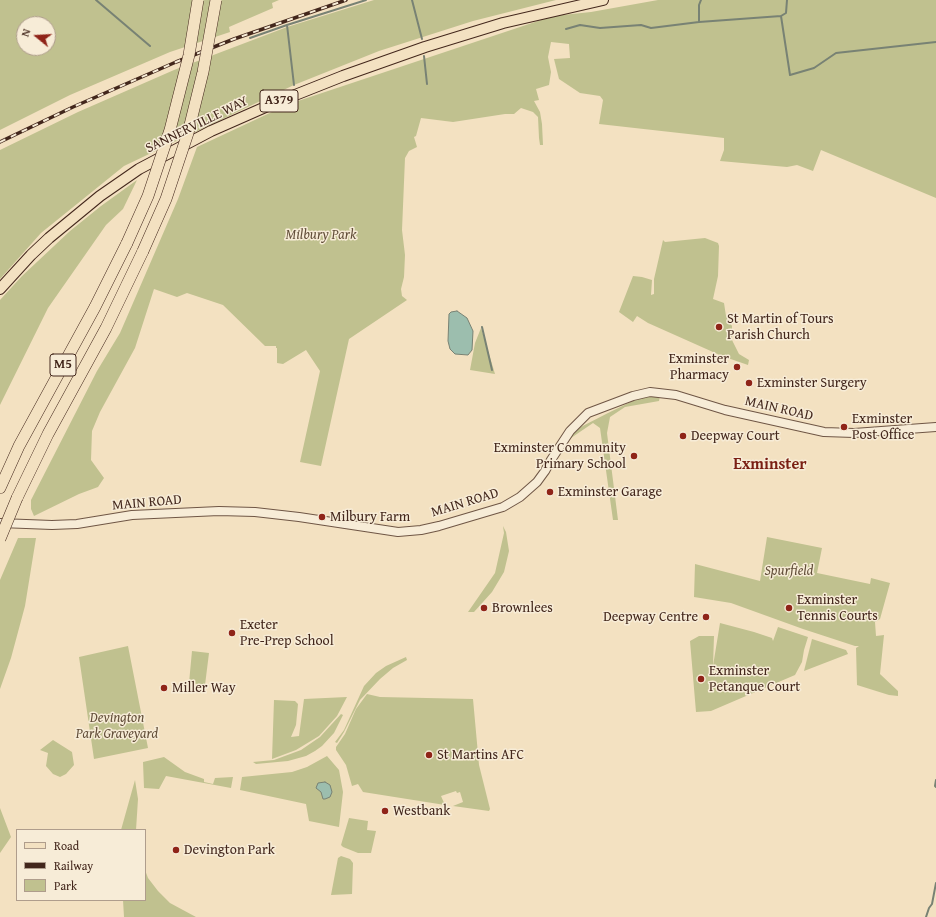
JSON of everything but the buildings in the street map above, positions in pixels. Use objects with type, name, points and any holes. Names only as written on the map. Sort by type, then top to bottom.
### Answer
[{"type":"highway","name":"M5","points":[[0,488],[19,446],[127,244],[148,196],[170,130],[189,55],[198,0]]},
{"type":"highway","name":"M5","points":[[0,539],[17,498],[48,434],[106,328],[166,199],[183,148],[203,72],[216,0]]},
{"type":"main road","name":"SANNERVILLE WAY","points":[[0,289],[31,255],[49,238],[100,196],[139,169],[211,131],[270,105],[336,79],[425,47],[503,23],[603,0]]},
{"type":"street","name":"MAIN ROAD","points":[[0,523],[52,525],[77,524],[132,515],[219,511],[255,512],[299,517],[398,532],[421,530],[503,507],[520,497],[537,482],[570,431],[588,413],[633,396],[650,392],[676,395],[725,410],[824,432],[854,433],[936,428]]},
{"type":"green space","points":[[0,0],[279,0],[272,3],[273,8],[229,27],[230,32],[170,52],[70,95],[0,130]]},
{"type":"green space","points":[[374,0],[556,0],[473,21],[379,51],[294,85],[124,166],[41,233],[0,279],[0,150],[78,112],[174,70],[287,27]]},
{"type":"green space","name":"Milbury Park","points":[[658,0],[936,0],[936,198],[821,150],[813,171],[797,165],[787,167],[720,161],[724,150],[724,138],[599,124],[603,100],[600,96],[580,93],[559,79],[554,59],[570,58],[569,44],[551,42],[548,57],[551,72],[549,85],[536,89],[539,100],[534,101],[540,112],[543,145],[540,145],[538,117],[533,112],[521,108],[514,114],[453,122],[421,118],[416,136],[414,137],[417,147],[409,151],[405,158],[402,230],[405,255],[404,277],[401,289],[402,296],[407,300],[349,339],[321,466],[300,462],[320,371],[306,350],[283,364],[277,363],[276,346],[265,346],[223,305],[187,293],[177,297],[154,289],[135,348],[100,412],[92,431],[91,460],[104,478],[98,487],[79,494],[34,516],[31,509],[31,500],[97,371],[120,333],[178,199],[197,147],[289,104],[553,16],[591,12]]},
{"type":"green space","points":[[137,180],[123,209],[106,225],[48,308],[0,405],[0,300],[22,276],[70,231]]},
{"type":"green space","points":[[705,238],[718,243],[719,246],[718,276],[713,299],[724,303],[726,316],[732,326],[732,340],[739,354],[749,360],[748,365],[722,356],[648,323],[637,316],[633,322],[619,312],[633,276],[652,280],[651,295],[654,294],[654,279],[663,240],[665,242]]},
{"type":"green space","points":[[481,328],[495,374],[470,370],[475,343]]},
{"type":"green space","points":[[647,394],[660,396],[659,401],[625,407],[610,417],[607,433],[618,520],[613,520],[600,428],[593,423],[571,438],[571,432]]},
{"type":"green space","points":[[503,526],[506,532],[509,551],[504,572],[492,592],[474,612],[468,612],[495,573],[504,533]]},
{"type":"green space","name":"Spurfield","points":[[767,537],[822,548],[817,573],[870,584],[871,578],[890,583],[880,619],[875,622],[876,636],[884,635],[880,674],[898,691],[898,696],[889,695],[857,685],[856,648],[859,646],[803,629],[731,603],[694,597],[695,564],[760,581]]},
{"type":"green space","points":[[18,538],[36,538],[25,606],[11,658],[0,689],[0,580]]},
{"type":"green space","points":[[720,623],[772,638],[773,641],[778,627],[808,637],[802,662],[795,675],[711,711],[696,712],[690,641],[699,636],[714,636],[713,666]]},
{"type":"green space","points":[[812,639],[846,650],[848,654],[804,671]]},
{"type":"green space","name":"Devington Park Graveyard","points":[[128,646],[148,748],[94,759],[79,657]]},
{"type":"green space","points":[[192,651],[209,653],[205,685],[189,683]]},
{"type":"green space","points":[[406,657],[407,660],[393,668],[380,679],[360,700],[344,732],[337,743],[335,742],[344,730],[364,686],[376,673],[386,666]]},
{"type":"green space","points":[[367,694],[380,697],[473,699],[479,765],[490,809],[489,811],[453,806],[463,802],[460,792],[457,793],[456,791],[441,796],[445,805],[363,792],[358,784],[352,786],[346,765],[336,750],[336,747],[345,734],[356,709]]},
{"type":"green space","points":[[347,697],[337,716],[319,736],[296,750],[272,759],[274,700],[295,701],[298,704],[296,725],[291,737],[299,736],[304,699]]},
{"type":"green space","points":[[341,714],[343,715],[334,733],[322,746],[306,756],[288,761],[256,764],[253,762],[274,760],[301,750],[320,737]]},
{"type":"green space","points":[[53,740],[72,752],[74,765],[66,774],[60,777],[53,774],[46,766],[48,753],[40,750]]},
{"type":"green space","points":[[327,756],[339,770],[343,792],[339,827],[309,821],[306,804],[240,790],[242,777],[292,772],[307,767]]},
{"type":"green space","points":[[164,757],[185,772],[204,779],[204,782],[213,784],[215,778],[233,777],[231,788],[166,776],[159,789],[144,788],[143,762]]},
{"type":"green space","points":[[135,780],[138,799],[136,829],[121,829]]},
{"type":"green space","points":[[0,808],[11,837],[0,853]]},
{"type":"green space","points":[[349,818],[368,821],[367,830],[376,831],[371,853],[358,853],[341,845]]},
{"type":"green space","points":[[341,856],[350,859],[353,863],[352,894],[331,895],[338,858]]},
{"type":"green space","points":[[146,873],[148,878],[158,891],[170,903],[196,917],[124,917],[123,901],[146,901]]},
{"type":"shaded area","points":[[457,311],[467,318],[473,331],[472,350],[468,355],[455,354],[450,349],[448,341],[449,314]]},
{"type":"shaded area","points":[[325,782],[330,785],[332,792],[330,797],[323,799],[321,792],[316,788],[318,783]]},
{"type":"waterway","points":[[96,0],[150,46]]},
{"type":"waterway","points":[[250,38],[366,0]]},
{"type":"waterway","points":[[412,0],[422,39]]},
{"type":"waterway","points":[[699,22],[699,5],[701,0]]},
{"type":"waterway","points":[[566,29],[580,25],[600,28],[641,25],[651,28],[699,22],[781,16],[786,13],[787,0]]},
{"type":"waterway","points":[[781,16],[790,75],[814,68],[836,53],[936,42]]},
{"type":"waterway","points":[[287,25],[294,85]]},
{"type":"waterway","points":[[424,56],[427,84]]},
{"type":"waterway","points":[[482,327],[492,370]]},
{"type":"waterway","points":[[936,780],[936,787]]},
{"type":"waterway","points":[[926,917],[932,904],[936,883]]},
{"type":"railway","points":[[0,142],[73,107],[176,62],[234,39],[346,0]]},
{"type":"place","name":"St Martin of Tours Parish Church","points":[[719,327]]},
{"type":"place","name":"Exminster Pharmacy","points":[[737,367]]},
{"type":"place","name":"Exminster Surgery","points":[[749,383]]},
{"type":"place","name":"Exminster Post Office","points":[[844,427]]},
{"type":"place","name":"Deepway Court","points":[[683,436]]},
{"type":"place","name":"Exminster Community Primary School","points":[[634,456]]},
{"type":"place","name":"Exminster Garage","points":[[550,492]]},
{"type":"place","name":"Milbury Farm","points":[[322,517]]},
{"type":"place","name":"Brownlees","points":[[484,608]]},
{"type":"place","name":"Exminster Tennis Courts","points":[[789,608]]},
{"type":"place","name":"Deepway Centre","points":[[706,617]]},
{"type":"place","name":"Exeter Pre-Prep School","points":[[232,633]]},
{"type":"place","name":"Exminster Petanque Court","points":[[701,679]]},
{"type":"place","name":"Miller Way","points":[[164,688]]},
{"type":"place","name":"St Martins AFC","points":[[429,755]]},
{"type":"place","name":"Westbank","points":[[385,811]]},
{"type":"place","name":"Devington Park","points":[[176,850]]},
{"type":"district","name":"Exminster","points":[[770,465]]}]
